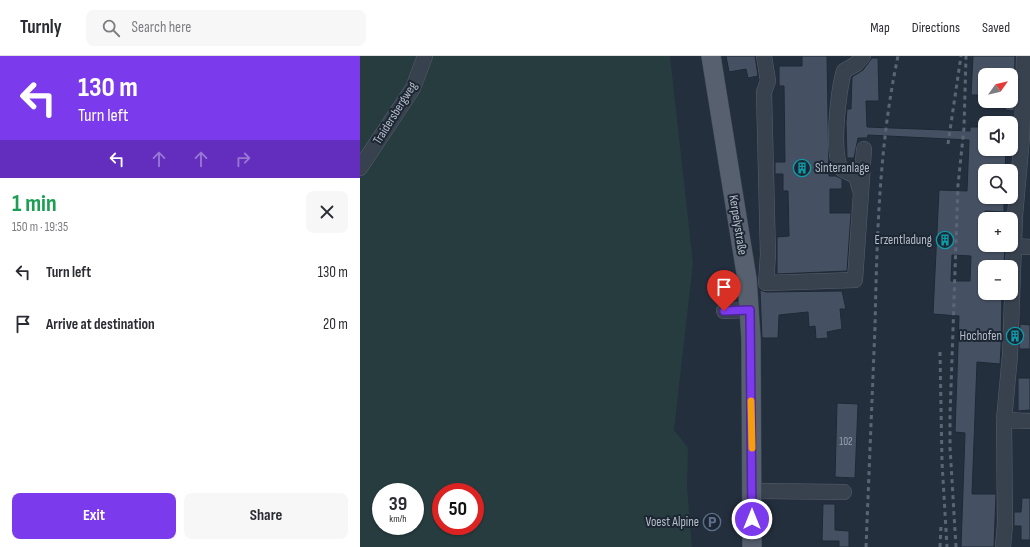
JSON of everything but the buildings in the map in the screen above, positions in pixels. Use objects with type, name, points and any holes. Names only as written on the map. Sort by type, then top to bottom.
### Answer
[{"type":"main road","name":"Kerpelystraße","points":[[711,56],[738,218],[750,310],[752,547]]},
{"type":"street","name":"Traidersbergweg","points":[[360,168],[413,88],[425,56]]},
{"type":"street","points":[[764,56],[768,81],[764,92],[768,255],[766,283],[855,280],[864,149]]},
{"type":"street","points":[[860,191],[856,176],[841,168],[835,153],[842,76],[844,71],[856,64],[863,56]]},
{"type":"street","points":[[1016,212],[1022,137],[1024,56]]},
{"type":"street","points":[[1018,246],[1030,247]]},
{"type":"street","points":[[1003,547],[1005,524],[1004,420],[1010,355],[1014,252]]},
{"type":"street","points":[[724,311],[750,310]]},
{"type":"street","points":[[1004,420],[1030,421]]},
{"type":"street","points":[[752,491],[844,492]]},
{"type":"green space","points":[[360,56],[670,56],[693,263],[674,430],[688,448],[687,487],[692,547],[360,547]]},
{"type":"railway","points":[[866,547],[880,191],[887,123],[898,56]]},
{"type":"railway","points":[[948,144],[961,56]]},
{"type":"railway","points":[[956,547],[950,447],[950,416],[958,185],[964,128],[966,56]]},
{"type":"railway","points":[[940,352],[942,462],[947,547]]},
{"type":"railway","points":[[940,547],[941,525]]},
{"type":"slow traffic","points":[[751,401],[752,448]]},
{"type":"place","name":"Sinteranlage","points":[[802,168]]},
{"type":"place","name":"Erzentladung","points":[[945,240]]},
{"type":"place","name":"Hochofen","points":[[1015,336]]},
{"type":"place","name":"Voest Alpine","points":[[712,522]]},
{"type":"route","points":[[724,311],[750,310],[752,519]]}]
